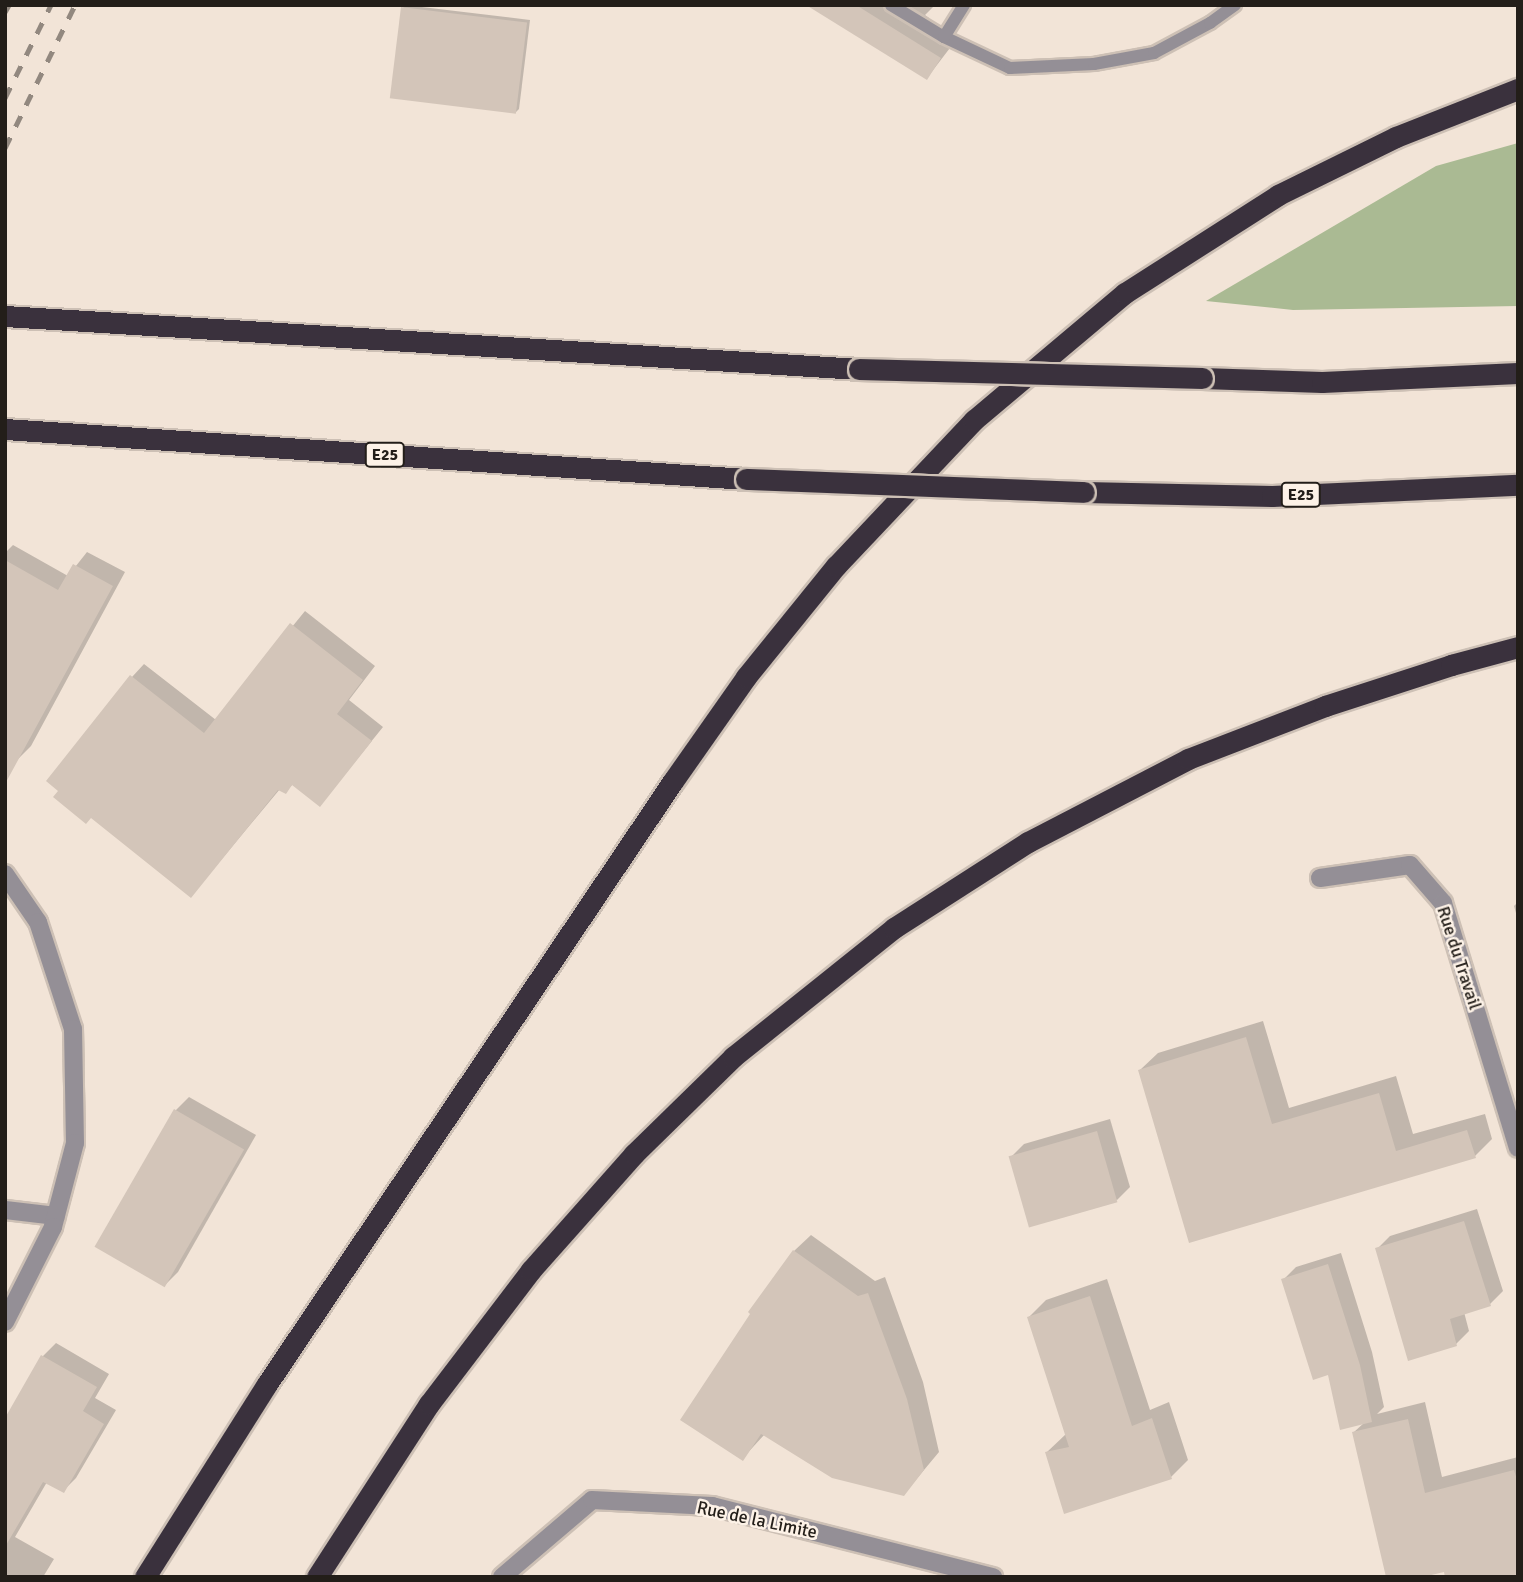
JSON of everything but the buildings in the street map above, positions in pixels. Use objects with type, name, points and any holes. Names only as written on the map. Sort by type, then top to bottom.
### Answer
[{"type":"highway","points":[[145,1577],[267,1384],[575,924],[746,677],[836,566],[974,420],[1125,293],[1278,195],[1396,136],[1518,89]]},
{"type":"highway","points":[[5,316],[859,369],[1322,382],[1518,373]]},
{"type":"highway","name":"E25","points":[[15,430],[746,479],[1084,492],[1272,496],[1518,485]]},
{"type":"highway","points":[[317,1577],[429,1404],[531,1270],[591,1202],[634,1154],[733,1057],[894,928],[1028,842],[1188,759],[1325,706],[1451,665],[1518,647]]},
{"type":"street","name":"Rue du Travail","points":[[1320,878],[1410,865],[1443,903],[1518,1147]]},
{"type":"street","points":[[5,874],[38,922],[73,1029],[75,1143],[56,1216],[8,1314]]},
{"type":"street","points":[[5,1210],[56,1216]]},
{"type":"street","name":"Rue de la Limite","points":[[502,1577],[592,1500],[712,1506],[993,1577]]},
{"type":"lane","points":[[891,5],[944,37],[1010,68],[1094,64],[1154,53],[1210,23],[1235,5]]},
{"type":"lane","points":[[944,37],[964,5]]},
{"type":"green space","points":[[1518,143],[1518,306],[1293,310],[1206,301],[1436,166]]},
{"type":"railway","points":[[5,12],[9,5]]},
{"type":"railway","points":[[5,98],[51,5]]},
{"type":"railway","points":[[5,148],[75,5]]}]
